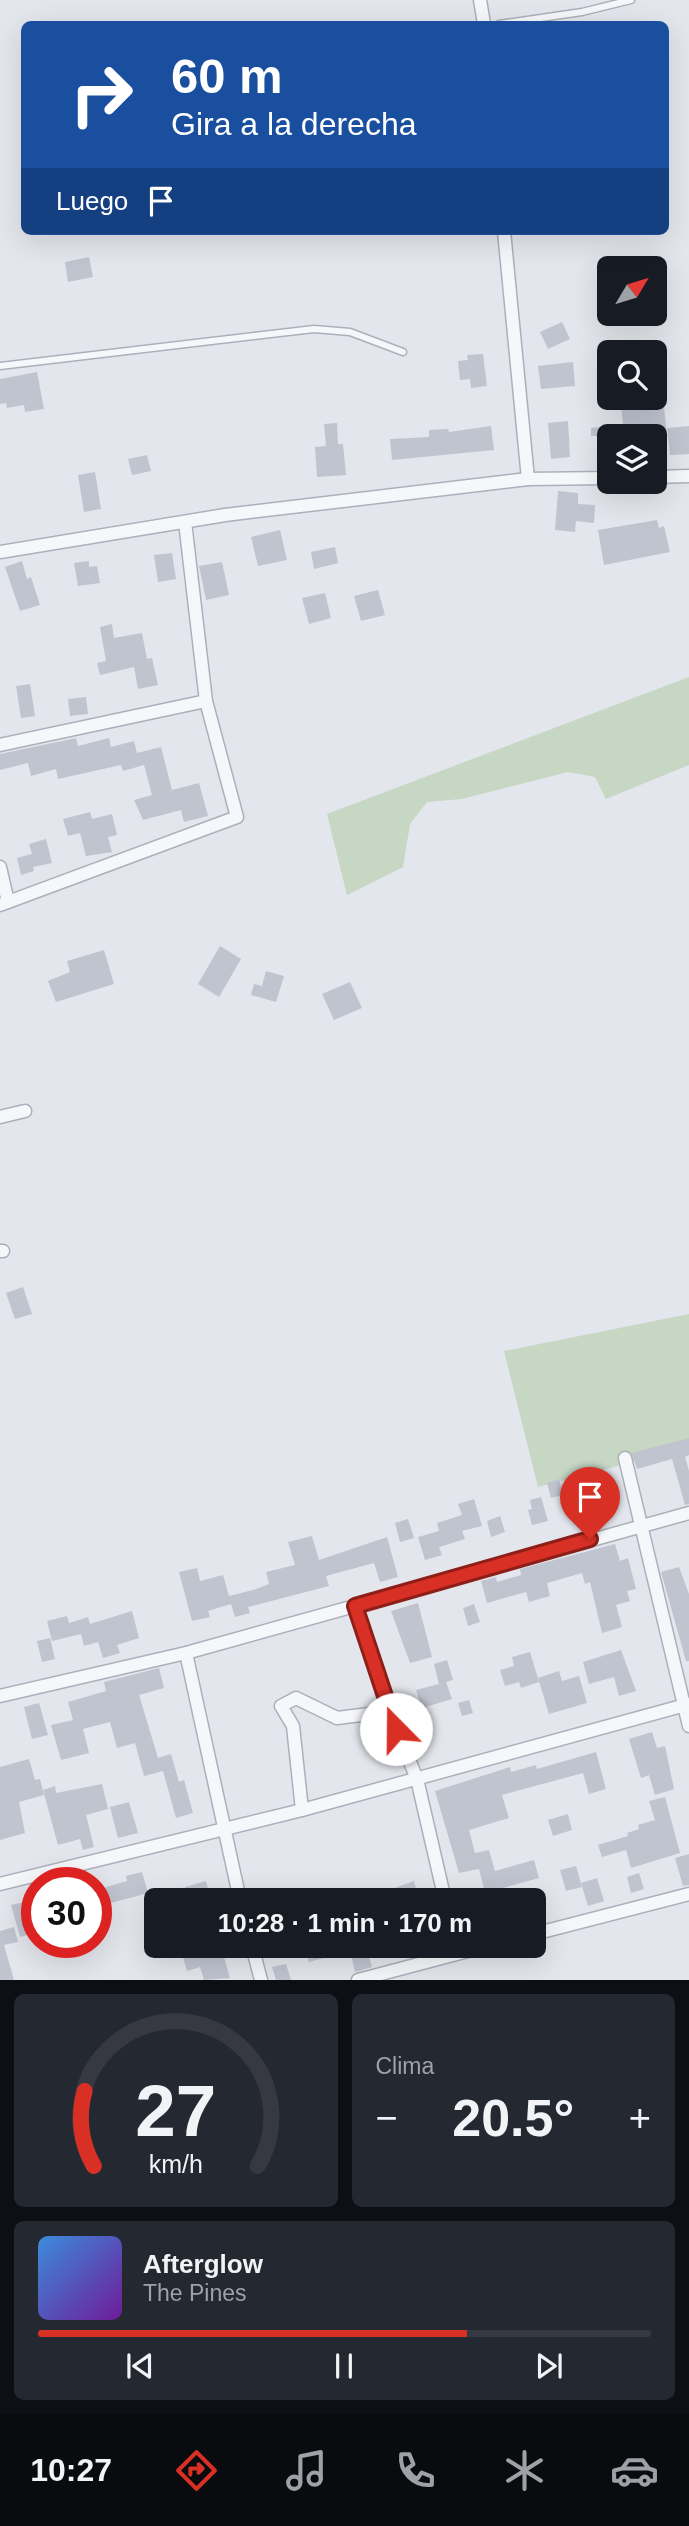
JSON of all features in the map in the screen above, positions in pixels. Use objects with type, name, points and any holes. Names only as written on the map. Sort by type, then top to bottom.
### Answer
[{"type":"street","points":[[480,0],[484,21]]},
{"type":"street","points":[[504,235],[528,479]]},
{"type":"street","points":[[667,477],[689,476]]},
{"type":"street","points":[[0,552],[185,522],[528,479],[597,478]]},
{"type":"street","points":[[0,867],[4,904],[237,817],[206,701],[185,522]]},
{"type":"street","points":[[0,745],[206,701]]},
{"type":"street","points":[[0,1117],[25,1111]]},
{"type":"street","points":[[625,1458],[687,1705],[689,1726]]},
{"type":"street","points":[[0,1696],[186,1653],[689,1513]]},
{"type":"street","points":[[355,1606],[386,1704],[417,1779],[442,1888]]},
{"type":"street","points":[[186,1653],[237,1888]]},
{"type":"street","points":[[302,1810],[293,1726],[281,1706],[296,1698],[337,1718],[377,1713],[386,1704]]},
{"type":"street","points":[[0,1884],[302,1810],[687,1705]]},
{"type":"street","points":[[546,1931],[689,1894]]},
{"type":"street","points":[[255,1958],[261,1980]]},
{"type":"street","points":[[358,1980],[431,1958]]},
{"type":"lane","points":[[520,21],[582,12],[631,0]]},
{"type":"lane","points":[[0,366],[314,329],[350,332],[403,352]]},
{"type":"green space","points":[[689,677],[689,765],[606,799],[595,777],[568,772],[462,799],[427,802],[410,824],[403,867],[347,895],[327,814]]},
{"type":"green space","points":[[689,1314],[689,1447],[538,1487],[504,1351]]},
{"type":"building","points":[[89,257],[93,277],[68,282],[65,262]]},
{"type":"building","points":[[562,322],[570,339],[548,349],[540,332]]},
{"type":"building","points":[[483,354],[487,386],[471,388],[470,379],[460,380],[458,361],[468,360],[467,355]]},
{"type":"building","points":[[573,362],[575,386],[541,389],[538,366]]},
{"type":"building","points":[[37,372],[44,409],[25,412],[24,405],[7,408],[6,403],[0,404],[0,379]]},
{"type":"building","points":[[621,410],[664,410],[666,424],[623,424]]},
{"type":"building","points":[[568,421],[570,457],[551,459],[548,423]]},
{"type":"building","points":[[337,423],[338,444],[343,444],[346,475],[317,477],[315,447],[326,446],[324,424]]},
{"type":"building","points":[[491,426],[494,450],[392,460],[390,439],[429,437],[429,430],[448,429],[449,432]]},
{"type":"building","points":[[689,426],[689,454],[670,455],[667,428]]},
{"type":"building","points":[[597,427],[597,436],[591,436],[591,428]]},
{"type":"building","points":[[147,455],[151,471],[132,475],[128,459]]},
{"type":"building","points":[[95,472],[101,509],[84,512],[78,475]]},
{"type":"building","points":[[558,491],[578,493],[578,504],[595,505],[594,523],[576,521],[575,532],[555,530]]},
{"type":"building","points":[[657,520],[659,528],[664,526],[670,552],[604,565],[598,530]]},
{"type":"building","points":[[280,530],[287,560],[258,566],[251,537]]},
{"type":"building","points":[[335,547],[338,563],[314,569],[311,552]]},
{"type":"building","points":[[172,553],[176,579],[158,582],[154,555]]},
{"type":"building","points":[[22,561],[27,579],[31,577],[40,605],[20,611],[5,567]]},
{"type":"building","points":[[89,561],[89,567],[97,566],[100,583],[78,586],[74,563]]},
{"type":"building","points":[[222,562],[229,595],[206,600],[199,566]]},
{"type":"building","points":[[378,590],[385,615],[361,621],[354,596]]},
{"type":"building","points":[[325,593],[331,618],[309,624],[302,598]]},
{"type":"building","points":[[112,624],[114,638],[142,633],[147,659],[152,658],[158,685],[138,689],[134,667],[100,675],[97,663],[106,661],[100,627]]},
{"type":"building","points":[[30,684],[35,716],[21,718],[16,686]]},
{"type":"building","points":[[86,697],[88,714],[70,716],[68,699]]},
{"type":"building","points":[[76,738],[78,746],[109,738],[111,747],[134,741],[137,753],[161,747],[172,790],[199,783],[208,816],[184,822],[181,810],[143,820],[134,800],[152,795],[144,765],[123,771],[121,765],[58,779],[56,769],[31,776],[28,763],[0,770],[0,754]]},
{"type":"building","points":[[90,812],[92,819],[112,814],[117,835],[108,837],[112,852],[86,856],[80,833],[68,836],[63,819]]},
{"type":"building","points":[[46,839],[52,863],[33,867],[34,871],[21,875],[17,858],[32,854],[29,844]]},
{"type":"building","points":[[220,946],[241,959],[219,997],[198,984]]},
{"type":"building","points":[[104,950],[114,984],[56,1002],[48,981],[70,972],[67,961]]},
{"type":"building","points":[[266,971],[284,976],[276,1002],[251,995],[254,984],[262,986]]},
{"type":"building","points":[[350,982],[362,1008],[334,1020],[322,994]]},
{"type":"building","points":[[23,1287],[32,1314],[15,1319],[6,1293]]},
{"type":"building","points":[[689,1438],[689,1455],[685,1457],[689,1471],[689,1504],[685,1505],[672,1459],[637,1469],[632,1453]]},
{"type":"building","points":[[602,1475],[612,1509],[576,1518],[568,1490],[588,1485],[586,1479]]},
{"type":"building","points":[[559,1479],[563,1495],[551,1498],[547,1483]]},
{"type":"building","points":[[541,1497],[548,1521],[532,1525],[528,1510],[532,1509],[530,1500]]},
{"type":"building","points":[[474,1499],[482,1526],[462,1531],[465,1539],[439,1547],[442,1555],[425,1560],[418,1537],[439,1531],[437,1523],[462,1515],[458,1504]]},
{"type":"building","points":[[500,1516],[505,1532],[491,1537],[487,1521]]},
{"type":"building","points":[[408,1519],[414,1538],[400,1542],[395,1523]]},
{"type":"building","points":[[312,1536],[319,1560],[387,1537],[398,1577],[380,1582],[374,1563],[326,1576],[329,1586],[248,1607],[250,1613],[235,1617],[231,1604],[208,1611],[210,1617],[192,1621],[179,1572],[197,1568],[200,1581],[223,1575],[229,1596],[253,1590],[269,1584],[266,1572],[295,1565],[288,1542]]},
{"type":"building","points":[[615,1544],[620,1561],[628,1558],[636,1589],[627,1591],[630,1601],[616,1605],[622,1627],[602,1633],[590,1582],[585,1584],[582,1573],[547,1583],[550,1596],[529,1602],[526,1592],[487,1603],[481,1581],[496,1577],[497,1582],[521,1575],[520,1569]]},
{"type":"building","points":[[679,1567],[689,1594],[689,1661],[686,1661],[661,1572]]},
{"type":"building","points":[[418,1603],[432,1657],[410,1663],[391,1611]]},
{"type":"building","points":[[474,1604],[480,1622],[468,1626],[463,1608]]},
{"type":"building","points":[[132,1611],[139,1638],[117,1645],[120,1653],[103,1658],[98,1642],[84,1646],[81,1634],[52,1641],[47,1621],[67,1616],[69,1623],[88,1617],[90,1624]]},
{"type":"building","points":[[50,1638],[55,1659],[42,1662],[37,1641]]},
{"type":"building","points":[[621,1650],[636,1691],[619,1696],[614,1677],[589,1684],[583,1662]]},
{"type":"building","points":[[530,1652],[539,1682],[521,1688],[519,1682],[505,1686],[500,1670],[514,1666],[512,1657]]},
{"type":"building","points":[[447,1660],[453,1680],[446,1682],[452,1699],[422,1708],[416,1690],[439,1684],[434,1664]]},
{"type":"building","points":[[159,1668],[164,1688],[139,1695],[158,1758],[171,1754],[179,1782],[184,1780],[193,1813],[176,1818],[163,1771],[144,1776],[135,1743],[117,1748],[110,1722],[83,1729],[89,1753],[61,1760],[51,1725],[73,1720],[68,1702],[106,1691],[104,1682]]},
{"type":"building","points":[[559,1671],[562,1681],[579,1676],[587,1703],[549,1714],[538,1678]]},
{"type":"building","points":[[469,1700],[473,1713],[462,1716],[458,1703]]},
{"type":"building","points":[[39,1703],[48,1735],[32,1739],[24,1707]]},
{"type":"building","points":[[652,1732],[657,1748],[665,1746],[674,1789],[655,1795],[649,1775],[641,1778],[629,1739]]},
{"type":"building","points":[[596,1752],[606,1789],[589,1794],[583,1773],[502,1795],[509,1818],[469,1830],[475,1853],[489,1850],[495,1871],[534,1860],[539,1878],[503,1888],[484,1888],[479,1869],[459,1873],[435,1791],[510,1767],[511,1772],[536,1765],[537,1769]]},
{"type":"building","points":[[29,1759],[35,1780],[40,1779],[44,1795],[19,1802],[25,1833],[0,1840],[0,1767]]},
{"type":"building","points":[[102,1784],[108,1809],[86,1815],[94,1847],[83,1850],[80,1839],[58,1845],[43,1790],[55,1786],[56,1793]]},
{"type":"building","points":[[665,1797],[680,1853],[631,1868],[626,1850],[602,1857],[598,1845],[628,1836],[627,1833],[639,1829],[638,1825],[655,1820],[649,1801]]},
{"type":"building","points":[[129,1802],[138,1833],[118,1838],[110,1807]]},
{"type":"building","points":[[568,1814],[572,1830],[553,1836],[548,1820]]},
{"type":"building","points":[[689,1854],[689,1885],[683,1886],[675,1858]]},
{"type":"building","points":[[576,1866],[582,1887],[566,1891],[560,1870]]},
{"type":"building","points":[[142,1872],[147,1888],[144,1888],[144,1894],[112,1903],[112,1885],[127,1881],[126,1876]]},
{"type":"building","points":[[639,1873],[644,1889],[631,1893],[627,1877]]},
{"type":"building","points":[[597,1878],[604,1901],[588,1906],[581,1883]]},
{"type":"building","points":[[206,1881],[208,1888],[185,1888]]},
{"type":"building","points":[[414,1881],[416,1888],[395,1888]]},
{"type":"building","points":[[21,1903],[21,1937],[20,1937],[11,1905]]},
{"type":"building","points":[[14,1927],[18,1942],[4,1945],[14,1980],[0,1980],[0,1931]]},
{"type":"building","points":[[183,1958],[224,1958],[230,1978],[204,1980],[200,1967],[187,1971]]},
{"type":"building","points":[[308,1958],[324,1958],[309,1962]]},
{"type":"building","points":[[352,1958],[369,1958],[372,1967],[355,1972]]},
{"type":"building","points":[[286,1964],[291,1980],[276,1980],[272,1967]]},
{"type":"route","points":[[396,1729],[355,1606],[590,1539]]}]
